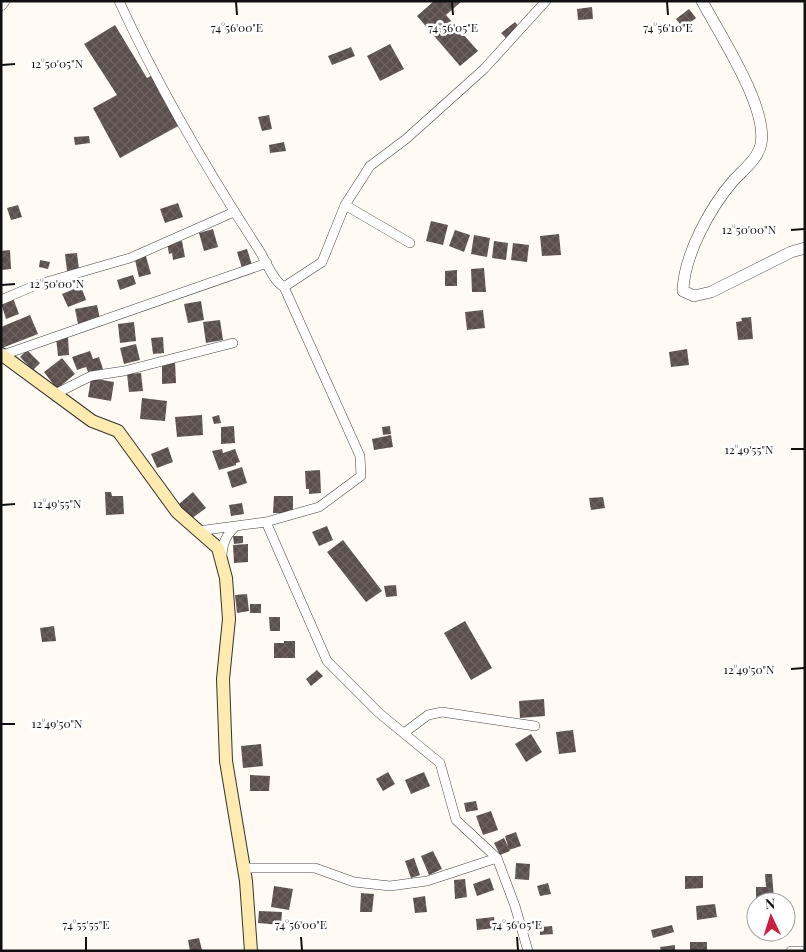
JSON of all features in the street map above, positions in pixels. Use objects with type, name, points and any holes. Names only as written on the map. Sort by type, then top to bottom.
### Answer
[{"type":"main road","points":[[2,354],[92,420],[118,431],[177,512],[218,548],[226,578],[229,619],[223,679],[226,760],[246,881],[251,951]]},
{"type":"street","points":[[1,5],[4,1]]},
{"type":"street","points":[[120,1],[146,58],[187,133],[278,284],[284,287],[360,456],[361,476],[319,507],[266,522],[198,531]]},
{"type":"street","points":[[284,287],[322,262],[344,205],[370,166],[406,139],[484,69],[546,1]]},
{"type":"street","points":[[702,1],[754,97],[759,120],[761,145],[752,161],[732,182],[700,230],[683,280],[683,290],[694,296],[711,292],[791,252],[805,248]]},
{"type":"street","points":[[344,205],[410,243]]},
{"type":"street","points":[[1,300],[36,285],[130,258],[234,212]]},
{"type":"street","points":[[2,354],[267,263]]},
{"type":"street","points":[[55,394],[91,376],[124,370],[233,343]]},
{"type":"street","points":[[266,522],[328,661],[379,713],[440,763],[456,820],[497,858],[515,906],[528,951]]},
{"type":"street","points":[[221,560],[227,534],[236,526]]},
{"type":"street","points":[[404,733],[428,715],[442,712],[535,726]]},
{"type":"street","points":[[244,868],[315,868],[354,882],[390,886],[428,881],[497,858]]},
{"type":"street","points":[[791,951],[801,951]]},
{"type":"building","points":[[434,1],[462,1],[446,15],[478,51],[460,66],[417,16]]},
{"type":"building","points":[[592,7],[593,19],[578,20],[577,9]]},
{"type":"building","points":[[689,9],[696,18],[683,28],[676,19]]},
{"type":"building","points":[[515,22],[521,29],[508,40],[501,33]]},
{"type":"building","points":[[115,25],[147,78],[153,75],[180,125],[120,158],[93,108],[117,95],[84,44]]},
{"type":"building","points":[[390,44],[404,69],[380,81],[367,56]]},
{"type":"building","points":[[351,47],[355,56],[332,65],[328,56]]},
{"type":"building","points":[[269,115],[272,129],[262,131],[258,117]]},
{"type":"building","points":[[89,136],[90,143],[75,145],[74,137]]},
{"type":"building","points":[[284,142],[286,151],[270,153],[269,145]]},
{"type":"building","points":[[178,203],[183,217],[165,223],[160,209]]},
{"type":"building","points":[[18,205],[22,217],[11,220],[7,208]]},
{"type":"building","points":[[431,221],[448,225],[443,245],[426,241]]},
{"type":"building","points":[[213,229],[218,247],[204,251],[199,233]]},
{"type":"building","points":[[455,230],[470,235],[464,252],[449,246]]},
{"type":"building","points":[[559,234],[561,255],[542,256],[540,236]]},
{"type":"building","points":[[474,235],[490,238],[487,257],[471,254]]},
{"type":"building","points":[[182,241],[185,257],[173,260],[172,253],[169,254],[167,243]]},
{"type":"building","points":[[494,241],[508,243],[506,260],[492,258]]},
{"type":"building","points":[[513,243],[529,245],[527,262],[511,260]]},
{"type":"building","points":[[247,249],[252,265],[242,268],[237,252]]},
{"type":"building","points":[[10,250],[11,269],[1,270],[1,251]]},
{"type":"building","points":[[77,253],[79,270],[67,271],[65,254]]},
{"type":"building","points":[[145,253],[151,274],[139,277],[135,260],[141,258],[140,254]]},
{"type":"building","points":[[40,260],[50,262],[48,269],[39,267]]},
{"type":"building","points":[[484,268],[486,292],[472,292],[471,269]]},
{"type":"building","points":[[457,270],[457,286],[445,286],[445,271]]},
{"type":"building","points":[[133,275],[136,284],[120,290],[117,280]]},
{"type":"building","points":[[81,286],[86,300],[68,307],[62,294]]},
{"type":"building","points":[[13,298],[19,314],[6,319],[1,303]]},
{"type":"building","points":[[201,301],[204,320],[188,323],[184,304]]},
{"type":"building","points":[[97,305],[100,319],[78,324],[75,309]]},
{"type":"building","points":[[483,310],[485,328],[467,330],[465,312]]},
{"type":"building","points":[[30,315],[38,334],[2,348],[1,327]]},
{"type":"building","points":[[751,317],[753,339],[738,340],[736,322],[742,321],[741,318]]},
{"type":"building","points":[[220,320],[223,340],[206,343],[203,322]]},
{"type":"building","points":[[134,322],[136,341],[120,343],[118,324]]},
{"type":"building","points":[[68,337],[69,355],[58,356],[56,338]]},
{"type":"building","points":[[163,337],[164,353],[153,354],[151,338]]},
{"type":"building","points":[[136,344],[140,360],[124,364],[120,348]]},
{"type":"building","points":[[687,349],[689,365],[671,367],[669,352]]},
{"type":"building","points":[[27,350],[40,363],[33,370],[20,357]]},
{"type":"building","points":[[90,351],[93,359],[99,357],[103,369],[89,374],[86,367],[77,370],[72,357]]},
{"type":"building","points":[[62,358],[75,374],[57,389],[44,372]]},
{"type":"building","points":[[175,361],[176,383],[162,384],[162,362]]},
{"type":"building","points":[[141,373],[143,391],[129,392],[127,374]]},
{"type":"building","points":[[91,378],[114,382],[111,401],[88,397]]},
{"type":"building","points":[[142,398],[167,401],[165,421],[140,419]]},
{"type":"building","points":[[202,415],[203,435],[177,437],[175,417]]},
{"type":"building","points":[[219,415],[221,423],[214,424],[212,417]]},
{"type":"building","points":[[234,426],[235,443],[221,444],[221,427]]},
{"type":"building","points":[[390,426],[391,434],[383,435],[382,427]]},
{"type":"building","points":[[391,435],[393,447],[374,450],[372,439]]},
{"type":"building","points":[[168,447],[173,462],[157,468],[151,454]]},
{"type":"building","points":[[222,449],[223,453],[235,449],[240,462],[219,470],[212,451]]},
{"type":"building","points":[[242,467],[247,483],[232,488],[227,472]]},
{"type":"building","points":[[320,470],[321,493],[309,494],[309,489],[306,489],[305,471]]},
{"type":"building","points":[[105,492],[111,492],[112,496],[123,496],[124,514],[106,515]]},
{"type":"building","points":[[193,492],[206,508],[191,519],[179,504]]},
{"type":"building","points":[[274,496],[293,496],[293,513],[273,513]]},
{"type":"building","points":[[603,497],[605,508],[591,510],[589,498]]},
{"type":"building","points":[[242,503],[244,514],[231,516],[229,505]]},
{"type":"building","points":[[327,526],[333,540],[319,546],[312,532]]},
{"type":"building","points":[[233,536],[243,536],[243,543],[234,544]]},
{"type":"building","points":[[343,540],[382,591],[366,602],[327,552]]},
{"type":"building","points":[[248,544],[248,562],[234,563],[233,545]]},
{"type":"building","points":[[396,585],[397,596],[386,597],[384,586]]},
{"type":"building","points":[[247,594],[249,611],[237,613],[235,595]]},
{"type":"building","points":[[250,604],[261,604],[261,613],[250,613]]},
{"type":"building","points":[[269,617],[280,617],[280,631],[270,631]]},
{"type":"building","points":[[465,621],[492,668],[471,680],[444,633]]},
{"type":"building","points":[[54,626],[56,641],[42,642],[40,628]]},
{"type":"building","points":[[284,641],[295,641],[295,658],[274,658],[274,643],[284,643]]},
{"type":"building","points":[[317,670],[323,676],[311,686],[306,679]]},
{"type":"building","points":[[544,699],[545,716],[520,718],[519,701]]},
{"type":"building","points":[[573,730],[576,752],[559,754],[556,732]]},
{"type":"building","points":[[531,734],[542,752],[526,762],[515,744]]},
{"type":"building","points":[[261,744],[263,766],[243,768],[241,746]]},
{"type":"building","points":[[388,772],[395,784],[383,791],[376,779]]},
{"type":"building","points":[[424,772],[430,786],[411,794],[405,780]]},
{"type":"building","points":[[250,775],[270,776],[269,791],[250,791]]},
{"type":"building","points":[[476,801],[478,810],[466,812],[464,803]]},
{"type":"building","points":[[491,811],[498,830],[483,835],[476,816]]},
{"type":"building","points":[[516,832],[521,846],[509,850],[505,836]]},
{"type":"building","points":[[504,838],[510,851],[500,855],[494,843]]},
{"type":"building","points":[[433,851],[442,869],[429,875],[421,856]]},
{"type":"building","points":[[414,858],[420,875],[411,878],[405,861]]},
{"type":"building","points":[[516,863],[530,864],[529,880],[515,879]]},
{"type":"building","points":[[765,874],[772,874],[773,892],[756,892],[756,887],[766,887]]},
{"type":"building","points":[[685,876],[703,876],[703,888],[685,889]]},
{"type":"building","points":[[490,878],[494,890],[477,896],[473,884]]},
{"type":"building","points":[[465,879],[467,897],[455,899],[454,880]]},
{"type":"building","points":[[548,883],[551,894],[540,896],[537,886]]},
{"type":"building","points":[[274,886],[293,889],[289,910],[271,907]]},
{"type":"building","points":[[361,893],[374,894],[372,912],[360,912]]},
{"type":"building","points":[[425,896],[427,912],[415,913],[413,898]]},
{"type":"building","points":[[715,904],[717,917],[697,920],[696,906]]},
{"type":"building","points":[[259,911],[282,912],[281,925],[258,923]]},
{"type":"building","points":[[494,917],[495,928],[477,930],[476,919]]},
{"type":"building","points":[[672,925],[674,932],[653,938],[651,930]]},
{"type":"building","points":[[552,926],[553,934],[540,935],[540,927]]},
{"type":"building","points":[[199,938],[202,950],[190,951],[188,940]]},
{"type":"building","points":[[690,942],[707,942],[707,951],[690,951]]},
{"type":"building","points":[[675,945],[675,951],[661,951],[660,947]]}]
